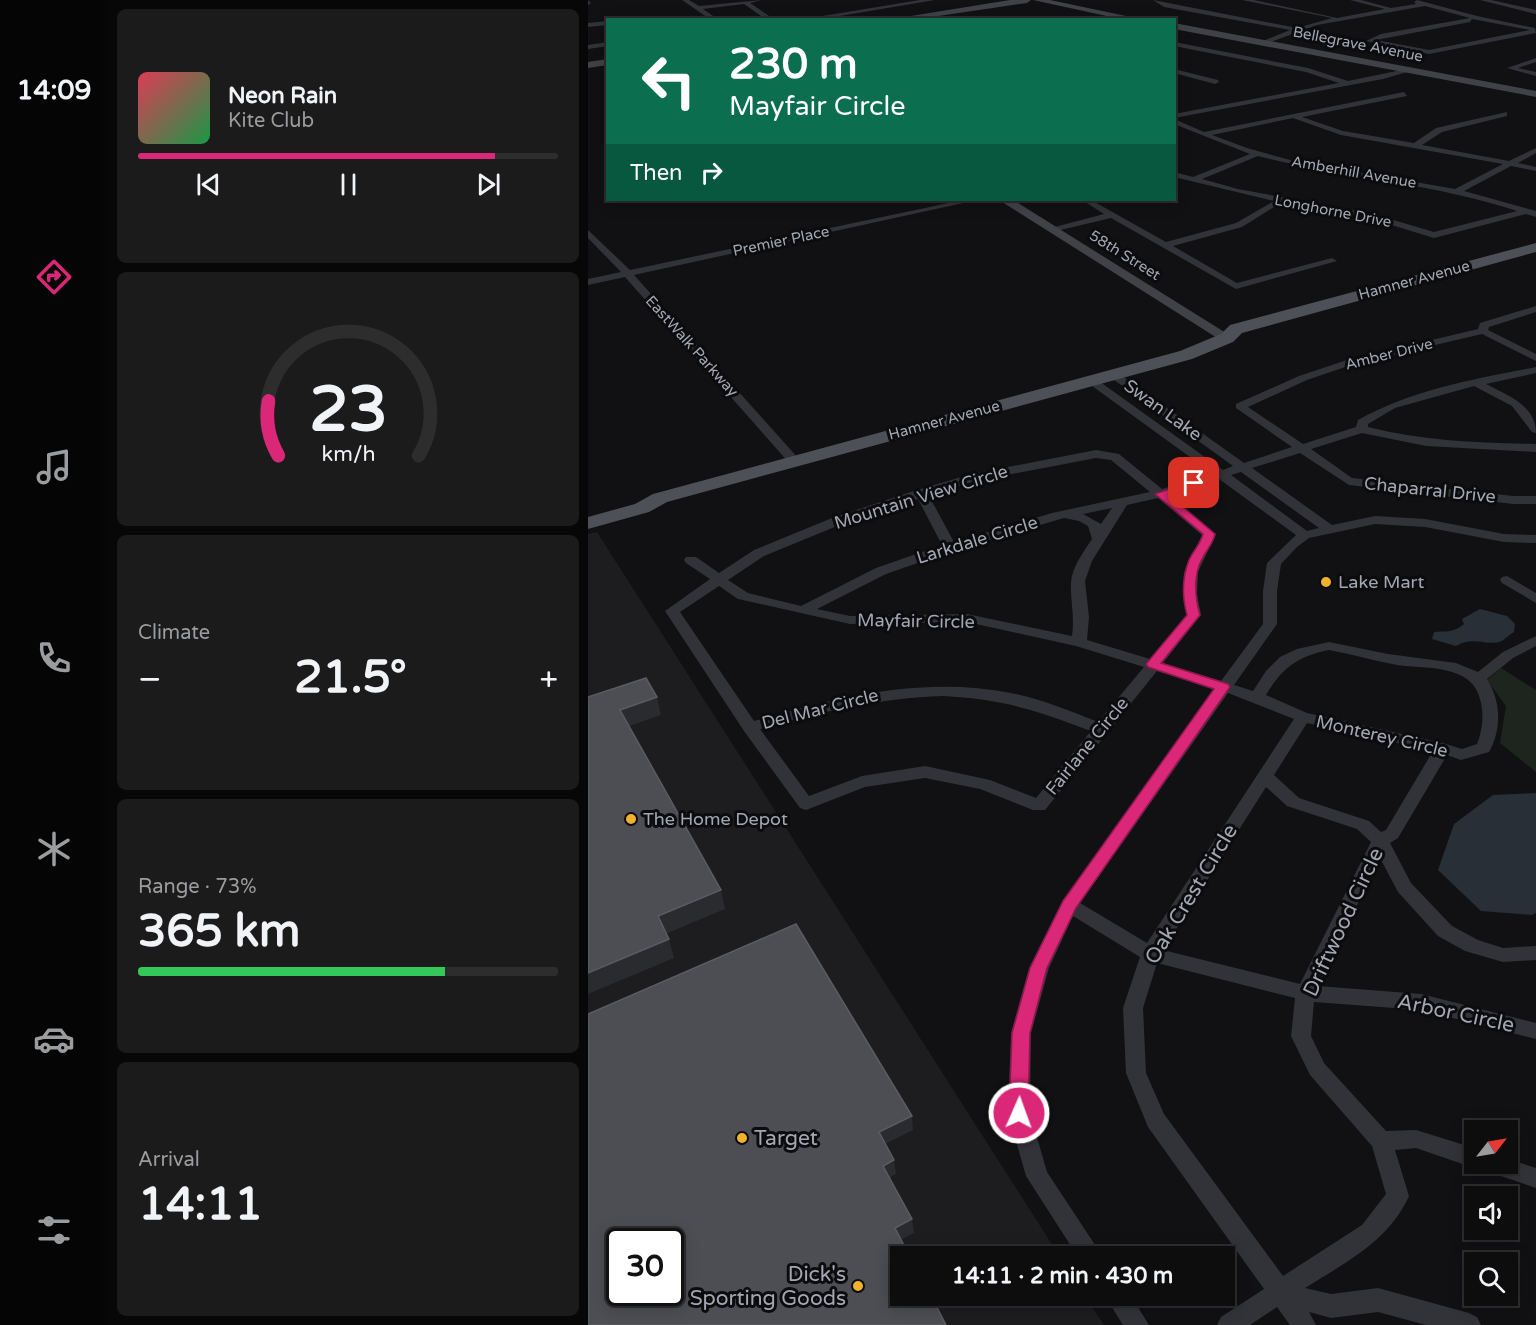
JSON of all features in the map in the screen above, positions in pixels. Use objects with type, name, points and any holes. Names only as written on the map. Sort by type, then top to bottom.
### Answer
[{"type":"main road","points":[[909,18],[1027,0]]},
{"type":"main road","points":[[1037,0],[1131,18]]},
{"type":"main road","name":"Bellegrave Avenue","points":[[1176,26],[1536,94]]},
{"type":"main road","points":[[588,65],[606,62]]},
{"type":"main road","name":"58th Street","points":[[1007,201],[1227,338]]},
{"type":"main road","name":"Hamner Avenue","points":[[588,523],[642,508],[660,498],[1186,355],[1227,338],[1236,329],[1536,247]]},
{"type":"main road","name":"Hamner Avenue","points":[[1227,338],[1247,339],[1536,259]]},
{"type":"main road","name":"Hamner Avenue","points":[[588,511],[638,498],[660,498]]},
{"type":"main road","points":[[588,517],[617,504]]},
{"type":"street","points":[[685,0],[713,18]]},
{"type":"street","points":[[698,8],[759,0]]},
{"type":"street","points":[[814,18],[932,0]]},
{"type":"street","points":[[1245,0],[1341,19]]},
{"type":"street","points":[[1353,0],[1394,10]]},
{"type":"street","points":[[1411,0],[1476,18],[1536,30]]},
{"type":"street","points":[[1483,0],[1536,12]]},
{"type":"street","points":[[1155,1],[1298,30]]},
{"type":"street","points":[[745,2],[769,18]]},
{"type":"street","points":[[1265,42],[1298,30],[1341,19],[1425,4]]},
{"type":"street","points":[[884,7],[909,18]]},
{"type":"street","points":[[1476,18],[1381,36],[1369,41],[1423,52],[1536,30]]},
{"type":"street","points":[[588,25],[606,23]]},
{"type":"street","points":[[588,47],[606,44]]},
{"type":"street","points":[[1176,44],[1308,70],[1346,83]]},
{"type":"street","points":[[1536,60],[1510,68],[1536,74]]},
{"type":"street","points":[[1176,118],[1375,77],[1390,76],[1406,69]]},
{"type":"street","points":[[1176,72],[1215,82]]},
{"type":"street","points":[[1204,134],[1404,94]]},
{"type":"street","points":[[1415,146],[1439,130],[1504,114]]},
{"type":"street","points":[[1293,116],[1341,133],[1536,169]]},
{"type":"street","name":"Amberhill Avenue","points":[[1176,119],[1204,134],[1257,154],[1457,191],[1536,214]]},
{"type":"street","points":[[1457,191],[1536,150]]},
{"type":"street","points":[[1194,179],[1257,154]]},
{"type":"street","name":"Longhorne Drive","points":[[1176,174],[1280,200],[1373,217],[1434,235],[1526,211]]},
{"type":"street","points":[[1165,246],[1237,228],[1260,217],[1280,200]]},
{"type":"street","name":"Premier Place","points":[[588,282],[968,201]]},
{"type":"street","points":[[1088,201],[1236,286],[1332,261]]},
{"type":"street","points":[[1052,229],[1113,215]]},
{"type":"street","name":"EastWalk Parkway","points":[[588,233],[628,274],[794,461]]},
{"type":"street","name":"Amber Drive","points":[[1240,406],[1303,378],[1351,362],[1484,331],[1484,325],[1536,309]]},
{"type":"street","points":[[1484,331],[1536,358]]},
{"type":"street","points":[[1536,370],[1475,382],[1391,406],[1362,422],[1362,429],[1387,437],[1464,445],[1536,448]]},
{"type":"street","name":"Swan Lake","points":[[1114,375],[1330,530]]},
{"type":"street","name":"Swan Lake","points":[[1092,381],[1305,536]]},
{"type":"street","points":[[1475,382],[1516,404],[1536,429]]},
{"type":"street","name":"Chaparral Drive","points":[[1240,406],[1349,481],[1513,500],[1536,500]]},
{"type":"street","name":"Larkdale Circle","points":[[803,611],[881,571],[950,547],[1057,516],[1160,494],[1362,429]]},
{"type":"street","name":"Mountain View Circle","points":[[717,579],[759,553],[837,521],[972,478],[1096,454],[1115,457],[1209,534],[1206,545],[1195,560],[1191,580],[1189,599],[1194,615],[1152,664]]},
{"type":"street","points":[[921,494],[950,547]]},
{"type":"street","points":[[1079,642],[1082,617],[1078,581],[1085,561],[1098,537],[1119,510],[1122,502]]},
{"type":"street","points":[[1057,516],[1078,516],[1090,522],[1096,526],[1098,537]]},
{"type":"street","points":[[1084,1246],[1037,1176],[1019,1113],[1021,1033],[1039,968],[1069,905],[1270,624],[1270,591],[1274,563],[1292,544],[1305,536],[1375,520],[1425,523],[1504,538],[1536,539]]},
{"type":"street","name":"Mayfair Circle","points":[[692,560],[743,596],[803,611],[850,620],[967,618],[1079,642],[1223,687]]},
{"type":"street","points":[[717,579],[672,611],[750,727]]},
{"type":"street","points":[[1507,580],[1536,599]]},
{"type":"street","points":[[1257,697],[1272,672],[1287,657],[1307,650],[1329,646],[1393,660],[1460,668],[1479,678],[1508,655],[1536,640]]},
{"type":"street","name":"Fairlane Circle","points":[[750,727],[806,804],[862,782],[925,772],[984,784],[1038,806],[1152,664]]},
{"type":"street","name":"Monterey Circle","points":[[1223,687],[1257,697],[1303,717],[1443,748],[1461,755],[1484,748],[1490,733],[1490,701],[1479,678]]},
{"type":"street","name":"Del Mar Circle","points":[[750,727],[838,702],[886,693],[969,691],[1012,698],[1101,729]]},
{"type":"street","name":"Oak Crest Circle","points":[[1303,717],[1150,954],[1133,1008],[1136,1073],[1156,1120],[1304,1325]]},
{"type":"street","name":"Driftwood Circle","points":[[1230,1325],[1370,1233],[1398,1196],[1381,1142],[1317,1069],[1301,1036],[1305,993],[1380,841],[1392,834],[1443,748]]},
{"type":"street","points":[[1265,776],[1293,802],[1364,825],[1380,841],[1404,887],[1445,931],[1472,946],[1503,955],[1536,954]]},
{"type":"street","name":"Arbor Circle","points":[[1069,905],[1150,954],[1305,993],[1421,1002],[1536,1031]]},
{"type":"street","points":[[1381,1142],[1416,1138],[1464,1155]]},
{"type":"street","points":[[1518,1172],[1536,1178]]},
{"type":"street","points":[[1280,1294],[1331,1306],[1378,1300],[1469,1325]]},
{"type":"street","points":[[1124,1306],[1137,1325]]},
{"type":"shaded area","points":[[597,532],[1053,1246],[890,1246],[890,1306],[1092,1306],[1104,1325],[588,1325],[588,534]]},
{"type":"shaded area","points":[[1480,609],[1507,616],[1515,624],[1514,632],[1502,641],[1491,643],[1468,641],[1456,646],[1432,639],[1434,632],[1456,629],[1464,624],[1462,619]]},
{"type":"shaded area","points":[[1501,668],[1536,690],[1536,772],[1500,743],[1506,706],[1487,680]]},
{"type":"shaded area","points":[[1536,793],[1536,913],[1532,915],[1481,911],[1438,870],[1454,824],[1493,795]]},
{"type":"building","name":"The Home Depot","points":[[646,678],[657,697],[620,710],[721,890],[658,916],[669,939],[588,973],[588,697]]},
{"type":"building","name":"Target","points":[[796,924],[912,1116],[879,1132],[894,1160],[883,1166],[912,1219],[895,1228],[904,1246],[890,1246],[890,1306],[936,1306],[946,1325],[588,1325],[588,1014]]},
{"type":"place","name":"Lake Mart","points":[[1326,582]]},
{"type":"place","name":"The Home Depot","points":[[631,819]]},
{"type":"place","name":"Target","points":[[742,1138]]},
{"type":"place","name":"Dick's Sporting Goods","points":[[858,1286]]},
{"type":"route","points":[[1019,1113],[1021,1033],[1039,968],[1069,905],[1223,687],[1152,664],[1194,615],[1189,599],[1191,580],[1195,560],[1206,545],[1209,534],[1160,494],[1194,483]]}]
